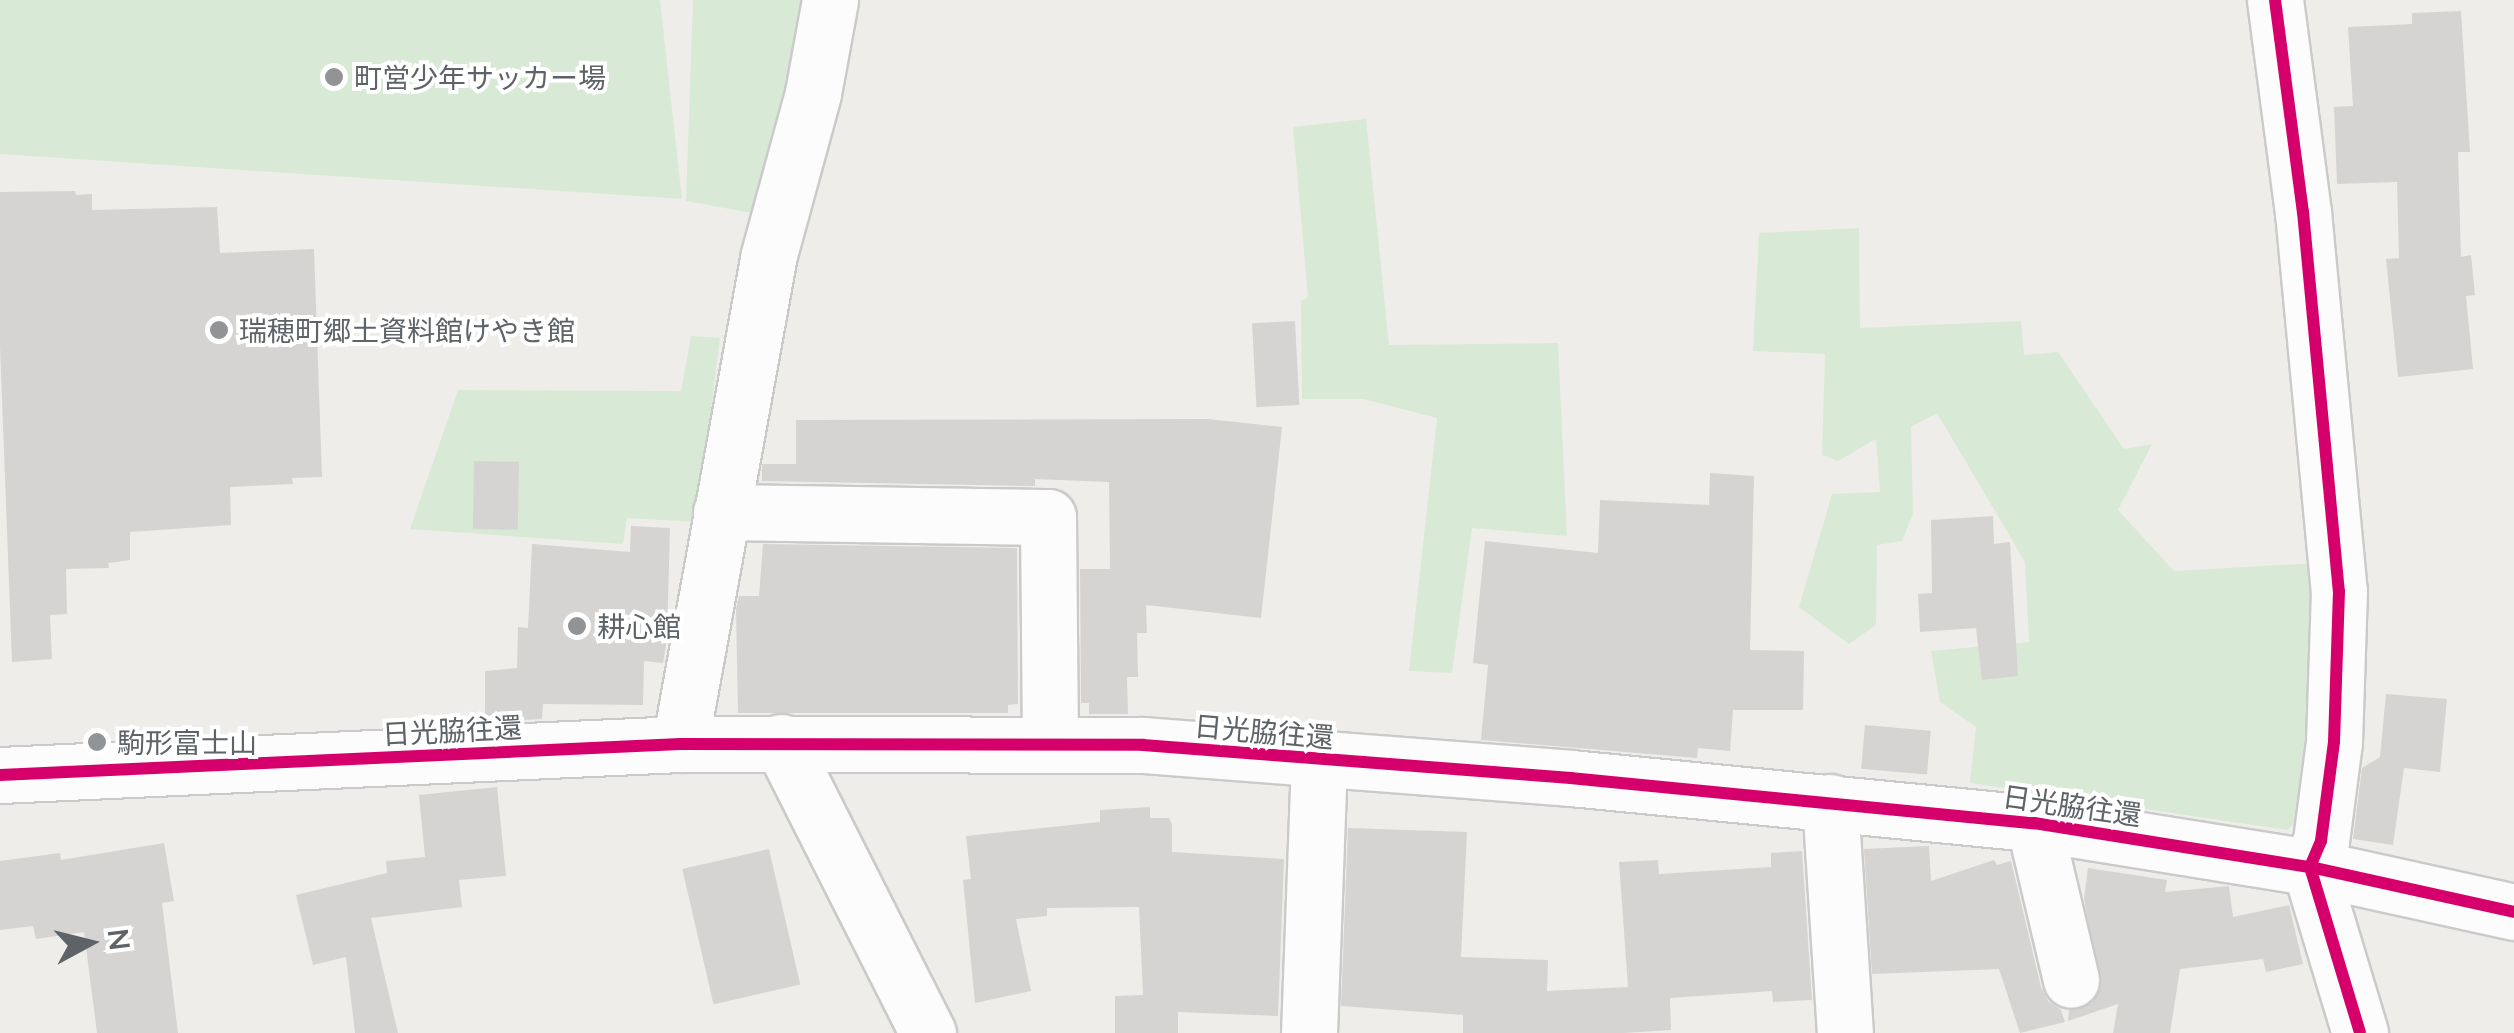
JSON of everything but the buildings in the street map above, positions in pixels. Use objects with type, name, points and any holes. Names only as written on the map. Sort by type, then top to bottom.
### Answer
[{"type":"street","points":[[680,744],[768,258],[813,93],[830,0]]},
{"type":"street","points":[[2275,0],[2303,212],[2339,591],[2334,742],[2321,841],[2310,867],[2360,1033]]},
{"type":"street","points":[[720,512],[1048,517],[1050,743]]},
{"type":"street","points":[[780,742],[928,1033]]},
{"type":"street","name":"日光脇往還","points":[[0,775],[680,744],[1143,745],[1830,802],[2034,823],[2310,867],[2514,912]]},
{"type":"street","points":[[1309,1033],[1319,761]]},
{"type":"street","points":[[1830,802],[1845,1033]]},
{"type":"street","points":[[2034,823],[2071,980]]},
{"type":"green space","name":"町営少年サッカー場","points":[[0,0],[660,0],[682,199],[0,154]]},
{"type":"green space","points":[[693,0],[802,0],[804,29],[752,213],[686,201]]},
{"type":"green space","points":[[1366,119],[1389,345],[1558,343],[1567,536],[1472,528],[1452,673],[1409,671],[1437,418],[1363,399],[1302,399],[1301,301],[1308,297],[1293,127]]},
{"type":"green space","points":[[1859,228],[1860,328],[2021,321],[2024,355],[2058,352],[2124,449],[2152,444],[2118,510],[2174,571],[2317,563],[2311,811],[2287,830],[1970,783],[1976,727],[1940,702],[1931,651],[2029,642],[2025,562],[1937,413],[1911,427],[1913,514],[1902,541],[1877,545],[1876,625],[1849,644],[1799,607],[1832,494],[1880,492],[1876,439],[1838,461],[1822,455],[1825,354],[1753,351],[1759,233]]},
{"type":"green space","points":[[691,336],[720,338],[697,522],[627,518],[623,544],[410,529],[458,390],[681,391]]},
{"type":"cycle path","points":[[2275,0],[2303,212],[2339,591],[2334,742],[2321,841],[2310,867],[2360,1033]]},
{"type":"cycle path","points":[[0,775],[680,744],[1143,745],[1571,778],[2034,823],[2310,867],[2514,912]]},
{"type":"place","name":"町営少年サッカー場","points":[[334,77]]},
{"type":"place","name":"瑞穂町郷土資料館けやき館","points":[[219,330]]},
{"type":"place","name":"耕心館","points":[[577,626]]},
{"type":"place","name":"駒形富士山","points":[[97,742]]}]
